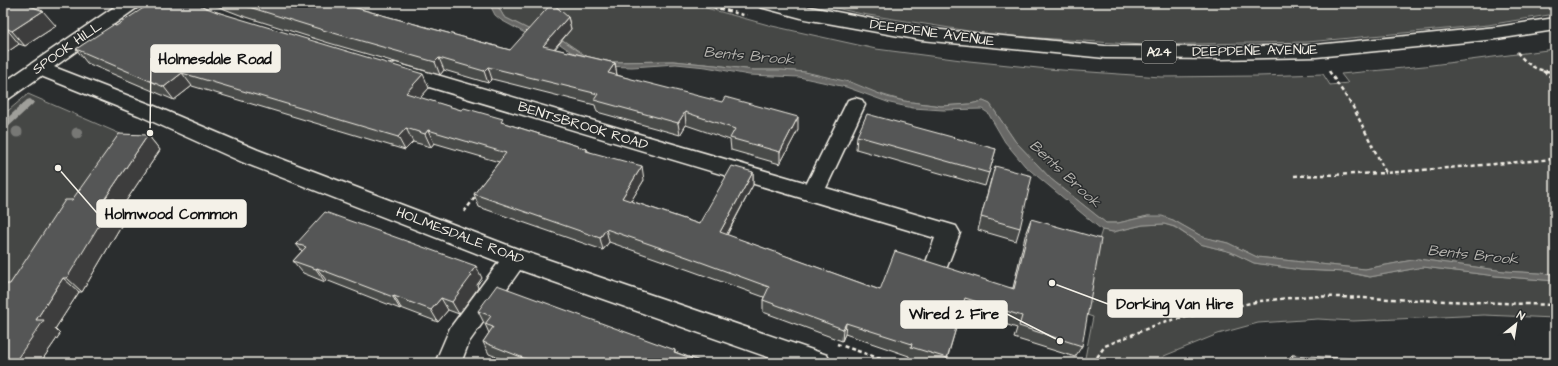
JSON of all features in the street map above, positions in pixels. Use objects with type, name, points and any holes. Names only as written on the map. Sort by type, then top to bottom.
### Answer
[{"type":"main road","name":"SPOOK HILL","points":[[3,93],[132,3]]},
{"type":"main road","name":"DEEPDENE AVENUE","points":[[766,3],[805,13],[921,34],[1105,52],[1221,53],[1316,51],[1498,33],[1555,24]]},
{"type":"main road","name":"BENTSBROOK ROAD","points":[[374,64],[948,233],[937,265]]},
{"type":"main road","name":"HOLMESDALE ROAD","points":[[40,68],[144,110],[250,156],[515,258],[818,363]]},
{"type":"main road","points":[[812,194],[855,105]]},
{"type":"main road","points":[[448,363],[459,336],[515,258]]},
{"type":"path","points":[[1498,33],[1528,65],[1543,71],[1555,80]]},
{"type":"path","points":[[1543,71],[1555,72]]},
{"type":"path","points":[[1338,84],[1353,107],[1386,173]]},
{"type":"path","points":[[1294,176],[1386,173],[1555,159]]},
{"type":"path","points":[[470,216],[463,213],[478,194]]},
{"type":"path","points":[[1093,363],[1104,346],[1163,322],[1260,301],[1310,296],[1555,305]]},
{"type":"path","points":[[834,343],[893,363]]},
{"type":"shaded area","points":[[487,3],[496,3],[504,17],[528,29],[561,39],[589,58],[610,62],[673,61],[754,70],[805,72],[853,83],[887,97],[941,106],[970,104],[983,101],[990,104],[1015,141],[1051,179],[1106,223],[1118,223],[1148,216],[1162,216],[1173,220],[1203,237],[1228,243],[1257,257],[1365,269],[1418,259],[1504,271],[1555,274],[1555,281],[1496,276],[1423,267],[1370,277],[1346,272],[1301,270],[1254,263],[1231,252],[1200,244],[1175,227],[1164,224],[1143,225],[1113,232],[1102,230],[1025,166],[1005,142],[988,113],[982,109],[943,110],[913,108],[890,103],[846,87],[799,77],[749,75],[706,67],[676,64],[632,67],[602,66],[587,63],[557,42],[523,32],[501,20],[495,15],[490,5]]},
{"type":"shaded area","points":[[496,3],[688,3],[772,26],[876,49],[969,61],[1048,69],[1161,77],[1323,74],[1330,85],[1348,83],[1341,74],[1424,66],[1555,49],[1555,274],[1504,271],[1418,259],[1365,269],[1257,257],[1228,243],[1203,237],[1173,220],[1148,216],[1118,223],[1106,223],[1051,179],[1015,141],[990,104],[983,101],[970,104],[941,106],[904,101],[805,72],[754,70],[673,61],[610,62],[589,58],[561,39],[528,29],[504,17]]},
{"type":"shaded area","points":[[814,3],[1555,3],[1555,14],[1488,25],[1308,42],[1143,45],[994,35],[862,14]]},
{"type":"shaded area","points":[[28,94],[132,139],[11,286],[3,288],[3,115]]},
{"type":"shaded area","points":[[1164,224],[1174,227],[1200,244],[1231,252],[1254,263],[1301,270],[1346,272],[1370,277],[1423,267],[1496,276],[1555,281],[1555,318],[1484,315],[1353,321],[1318,319],[1258,323],[1218,334],[1164,356],[1159,363],[1084,363],[1093,317],[1084,314],[1095,252],[1102,230],[1113,232],[1143,225]]},
{"type":"building","points":[[3,3],[23,3],[43,11],[12,31],[6,28],[3,30]]},
{"type":"building","points":[[151,3],[194,3],[217,12],[423,74],[406,93],[461,110],[464,108],[503,119],[501,122],[587,149],[586,151],[642,166],[622,198],[699,224],[732,166],[753,172],[720,232],[880,290],[895,251],[1014,289],[1031,219],[1101,239],[1082,346],[1019,326],[1022,316],[965,298],[947,358],[911,347],[912,344],[846,323],[843,329],[763,300],[769,287],[687,257],[606,229],[600,238],[474,194],[506,153],[428,130],[425,134],[406,128],[398,137],[182,73],[164,87],[76,49],[113,25],[116,26]]},
{"type":"building","points":[[236,3],[338,3],[510,50],[552,3],[568,17],[543,46],[615,63],[608,73],[722,102],[725,97],[798,117],[780,152],[730,138],[735,129],[685,112],[678,123],[594,100],[598,94],[488,67],[484,71],[439,58],[435,62]]},
{"type":"building","points":[[867,114],[996,149],[989,173],[857,136]]},
{"type":"building","points":[[119,134],[148,135],[104,200],[115,199],[67,278],[63,278],[36,320],[44,320],[17,359],[21,359],[18,363],[3,363],[3,289],[7,284],[10,284],[65,200],[72,200]]},
{"type":"building","points":[[995,166],[1032,176],[1020,228],[981,217]]},
{"type":"building","points":[[325,212],[476,266],[470,274],[472,275],[452,302],[441,298],[431,310],[317,268],[316,269],[293,261],[306,247],[296,244]]},
{"type":"building","points":[[497,285],[675,350],[674,352],[705,363],[536,363],[483,342],[493,327],[485,324],[491,316],[478,311]]},
{"type":"building","points":[[1292,355],[1359,359],[1360,363],[1295,363]]},
{"type":"building","points":[[346,359],[370,363],[344,363]]},
{"type":"waterway","points":[[3,127],[30,102]]},
{"type":"place","name":"Holmesdale Road","points":[[150,133]]},
{"type":"place","name":"Holmwood Common","points":[[58,168]]},
{"type":"place","name":"Dorking Van Hire","points":[[1052,283]]},
{"type":"place","name":"Wired 2 Fire","points":[[1060,341]]},
{"type":"water label","name":"Bents Brook","points":[[749,56]]},
{"type":"water label","name":"Bents Brook","points":[[1065,174]]},
{"type":"water label","name":"Bents Brook","points":[[1473,255]]}]
